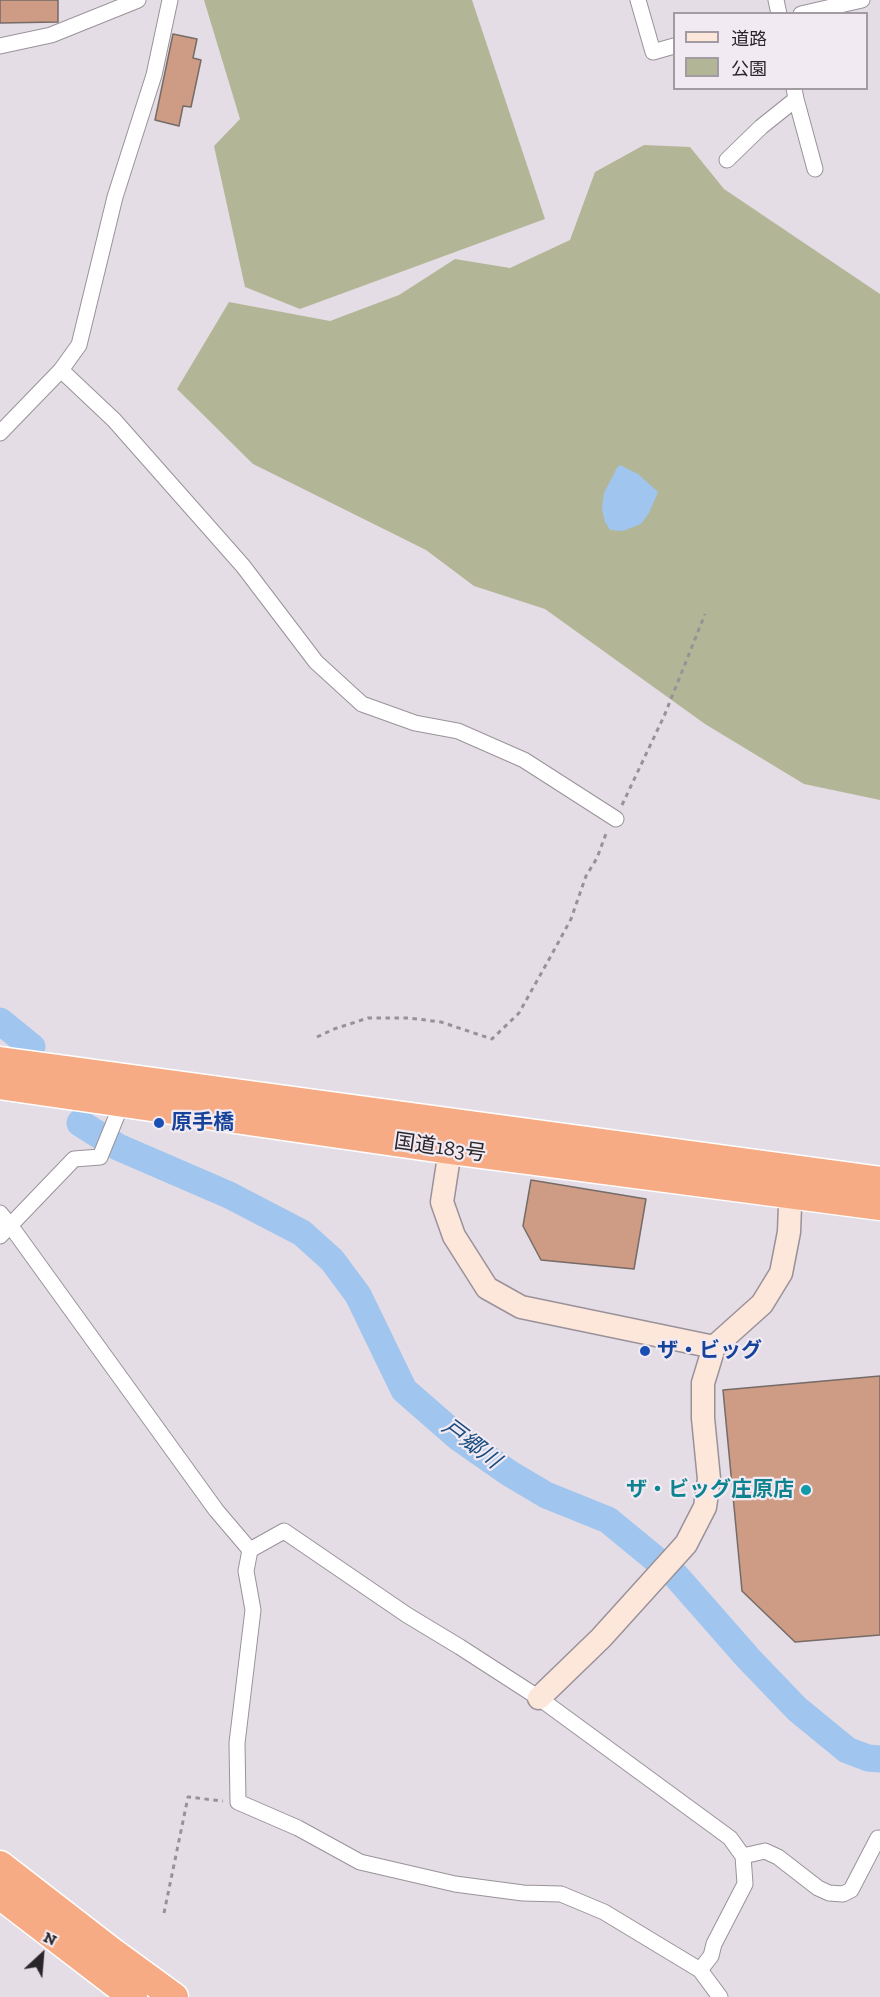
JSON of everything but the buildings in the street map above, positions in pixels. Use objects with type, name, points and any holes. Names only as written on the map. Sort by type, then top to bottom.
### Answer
[{"type":"highway","name":"国道183号","points":[[0,1061],[791,1182],[880,1206]]},
{"type":"highway","name":"国道183号","points":[[0,1085],[450,1150],[791,1182],[880,1181]]},
{"type":"highway","points":[[0,1864],[174,1997]]},
{"type":"highway","points":[[0,1895],[133,1997]]},
{"type":"street","points":[[0,46],[51,35],[138,0]]},
{"type":"street","points":[[0,433],[61,370],[79,345],[115,197],[154,75],[171,0]]},
{"type":"street","points":[[638,0],[653,52],[673,47]]},
{"type":"street","points":[[810,12],[862,0]]},
{"type":"street","points":[[727,160],[795,94],[815,169]]},
{"type":"street","points":[[61,370],[114,420],[243,566],[316,662],[362,704],[415,723],[458,731],[524,760],[616,819]]},
{"type":"street","points":[[122,1103],[100,1157],[74,1159],[3,1224],[216,1510],[250,1550]]},
{"type":"street","points":[[450,1150],[442,1202],[454,1236],[487,1288],[521,1307],[714,1347]]},
{"type":"street","points":[[539,1698],[602,1638],[686,1544],[705,1507],[709,1479],[703,1418],[703,1383],[714,1347],[762,1304],[781,1273],[789,1232],[791,1182]]},
{"type":"street","points":[[250,1550],[284,1532],[406,1615],[539,1698],[730,1838],[743,1856],[745,1884],[714,1944],[711,1956],[700,1970]]},
{"type":"street","points":[[250,1550],[246,1571],[253,1610],[237,1743],[237,1802],[298,1828],[360,1862],[455,1884],[523,1893],[561,1894],[604,1912],[700,1970],[720,1997]]},
{"type":"street","points":[[743,1856],[765,1851],[778,1857],[818,1888],[829,1893],[843,1894],[850,1890],[879,1837]]},
{"type":"path","points":[[317,1037],[368,1018],[409,1018],[441,1022],[492,1039],[519,1013],[571,920],[586,876],[597,858],[608,827],[616,819],[665,714],[705,614]]},
{"type":"path","points":[[164,1913],[188,1797],[237,1802]]},
{"type":"green space","points":[[204,0],[472,0],[545,219],[300,309],[245,287],[214,146],[240,119]]},
{"type":"green space","points":[[644,145],[690,147],[724,189],[880,294],[880,800],[804,784],[705,724],[545,609],[474,586],[426,550],[253,464],[177,389],[229,302],[330,321],[399,295],[455,259],[510,268],[570,240],[595,172]]},
{"type":"water","points":[[620,465],[638,474],[658,492],[649,513],[641,524],[623,531],[610,530],[605,522],[602,509],[604,493]]},
{"type":"waterway","name":"戸郷川","points":[[0,1021],[32,1047]]},
{"type":"waterway","name":"戸郷川","points":[[80,1123],[118,1147],[229,1195],[302,1233],[332,1260],[358,1295],[404,1390],[459,1438],[509,1473],[546,1495],[608,1520],[676,1576],[748,1658],[797,1709],[847,1750],[868,1758],[880,1759]]},
{"type":"place","name":"原手橋","points":[[159,1123]]},
{"type":"place","name":"ザ・ビッグ","points":[[645,1351]]},
{"type":"place","name":"ザ・ビッグ庄原店","points":[[806,1490]]}]
